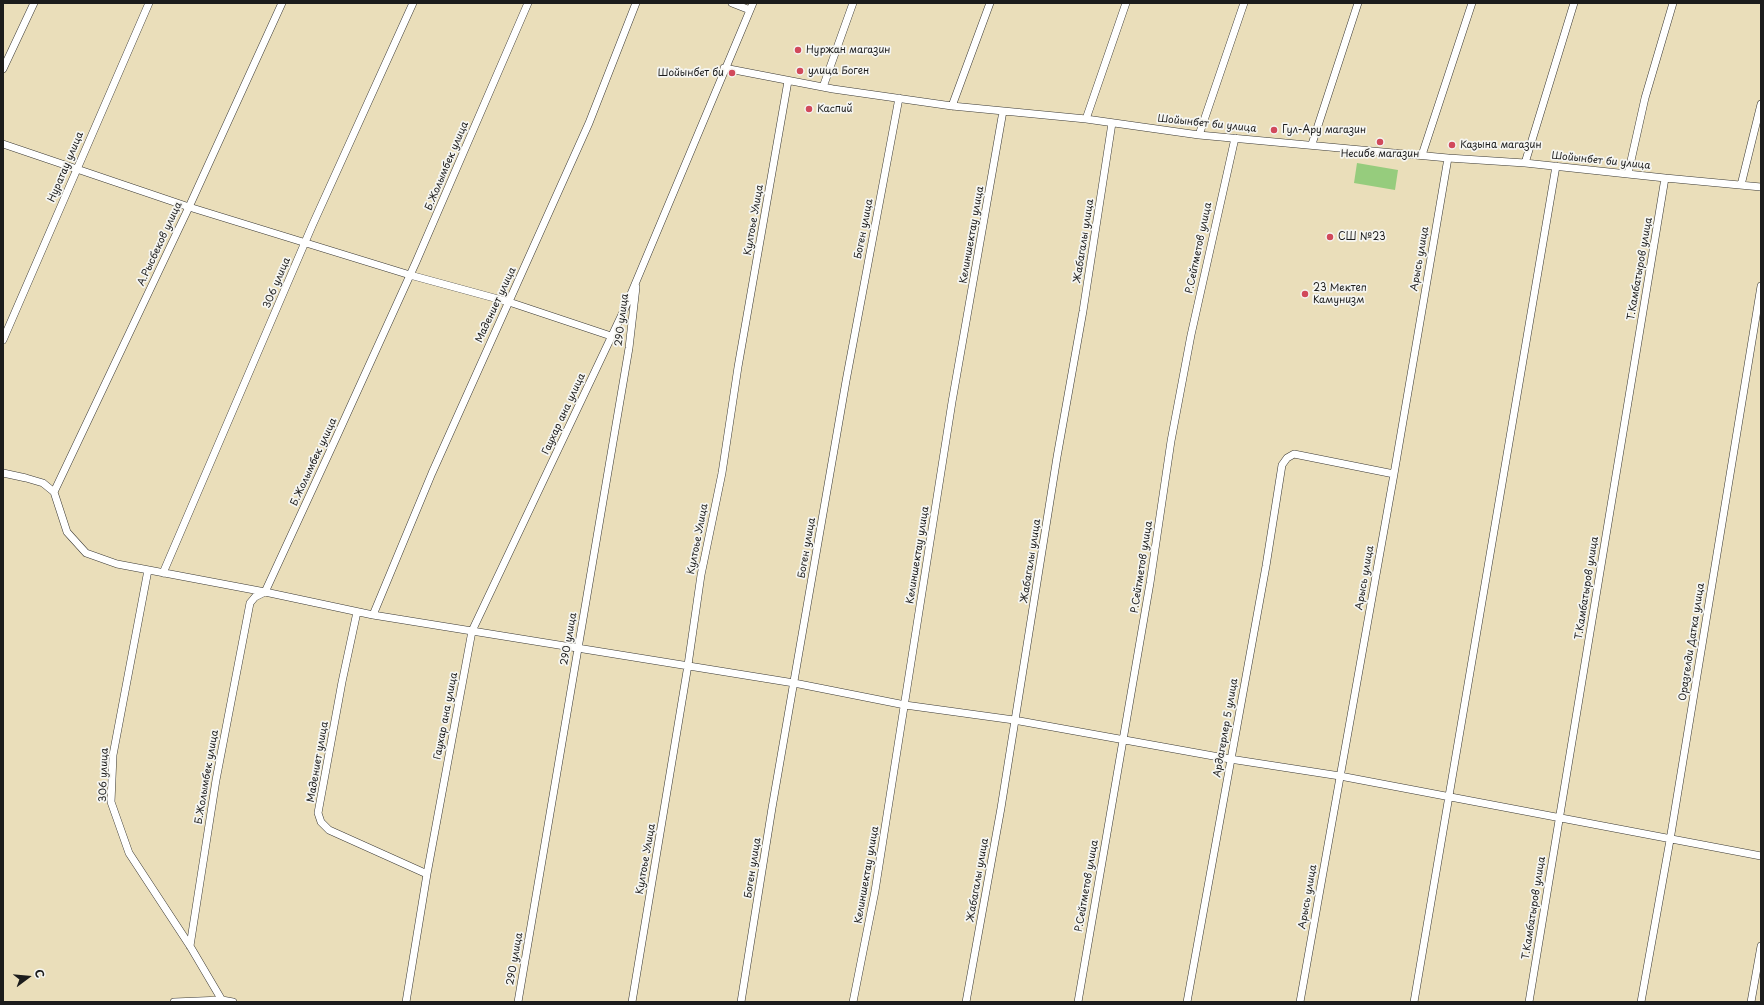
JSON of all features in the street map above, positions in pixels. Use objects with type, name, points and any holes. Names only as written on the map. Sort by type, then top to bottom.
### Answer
[{"type":"street","points":[[3,69],[34,3]]},
{"type":"street","name":"Нуратау улица","points":[[3,340],[76,168],[149,3]]},
{"type":"street","name":"А.Рысбеков улица","points":[[54,492],[189,207],[282,3]]},
{"type":"street","name":"306 улица","points":[[163,573],[305,242],[413,3]]},
{"type":"street","name":"Б.Жолымбек улица","points":[[190,946],[216,780],[250,603],[255,596],[265,592],[410,275],[528,3]]},
{"type":"street","name":"Мадениет улица","points":[[373,615],[432,473],[589,123],[636,3]]},
{"type":"street","points":[[732,3],[750,10]]},
{"type":"street","name":"Гаухар ана улица","points":[[406,1002],[432,844],[472,631],[637,279],[724,68],[753,3]]},
{"type":"street","points":[[822,87],[853,3]]},
{"type":"street","points":[[952,106],[990,3]]},
{"type":"street","points":[[1086,119],[1126,3]]},
{"type":"street","points":[[1199,135],[1244,3]]},
{"type":"street","points":[[1312,144],[1358,3]]},
{"type":"street","points":[[1422,155],[1472,3]]},
{"type":"street","points":[[1525,163],[1574,3]]},
{"type":"street","points":[[1628,174],[1645,98],[1673,3]]},
{"type":"street","name":"Шойынбет би улица","points":[[724,68],[822,87],[952,106],[1086,119],[1199,135],[1312,144],[1448,158],[1525,163],[1761,187]]},
{"type":"street","name":"Култоье Улица","points":[[632,1002],[688,665],[701,575],[722,473],[738,367],[788,81]]},
{"type":"street","name":"Боген улица","points":[[741,1002],[846,380],[899,98]]},
{"type":"street","points":[[1740,185],[1761,104]]},
{"type":"street","name":"Келиншектау улица","points":[[853,1002],[876,891],[952,402],[1003,111]]},
{"type":"street","name":"Жабагалы улица","points":[[966,1002],[1001,808],[1014,720],[1083,311],[1112,123]]},
{"type":"street","name":"Р.Сейтметов улица","points":[[1078,1002],[1150,583],[1172,434],[1191,335],[1235,138]]},
{"type":"street","points":[[3,144],[189,207],[410,275],[509,302],[611,336]]},
{"type":"street","name":"Арысь улица","points":[[1300,1002],[1394,474],[1448,158]]},
{"type":"street","points":[[1414,1002],[1556,166]]},
{"type":"street","name":"Т.Камбатыров улица","points":[[1529,1002],[1665,178]]},
{"type":"street","name":"290 улица","points":[[518,1002],[629,348],[637,279]]},
{"type":"street","name":"Оразгелди Датка улица","points":[[1641,1002],[1670,840],[1761,286]]},
{"type":"street","name":"Ардагерлер 5 улица","points":[[1187,1002],[1266,566],[1282,465],[1286,458],[1294,454],[1394,474]]},
{"type":"street","points":[[3,473],[43,483],[54,492],[67,532],[86,553],[117,564],[265,592],[373,615],[688,665],[794,683],[905,705],[1014,720],[1230,759],[1340,776],[1670,840],[1761,856]]},
{"type":"street","name":"306 улица","points":[[148,570],[113,755],[112,802],[129,853],[190,946],[222,1001]]},
{"type":"street","name":"Мадениет улица","points":[[357,612],[342,682],[318,813],[321,822],[329,830],[427,874]]},
{"type":"street","points":[[1751,1002],[1761,946]]},
{"type":"street","points":[[174,1002],[233,1002]]},
{"type":"green space","points":[[1357,163],[1398,170],[1395,190],[1354,183]]},
{"type":"place","name":"Нуржан магазин","points":[[798,50]]},
{"type":"place","name":"улица Боген","points":[[800,71]]},
{"type":"place","name":"Шойынбет би","points":[[732,73]]},
{"type":"place","name":"Каспий","points":[[809,109]]},
{"type":"place","name":"Гул-Ару магазин","points":[[1274,130]]},
{"type":"place","name":"Несибе магазин","points":[[1380,142]]},
{"type":"place","name":"Казына магазин","points":[[1452,145]]},
{"type":"place","name":"СШ №23","points":[[1330,237]]},
{"type":"place","name":"23 Мектеп Камунизм","points":[[1305,294]]}]
